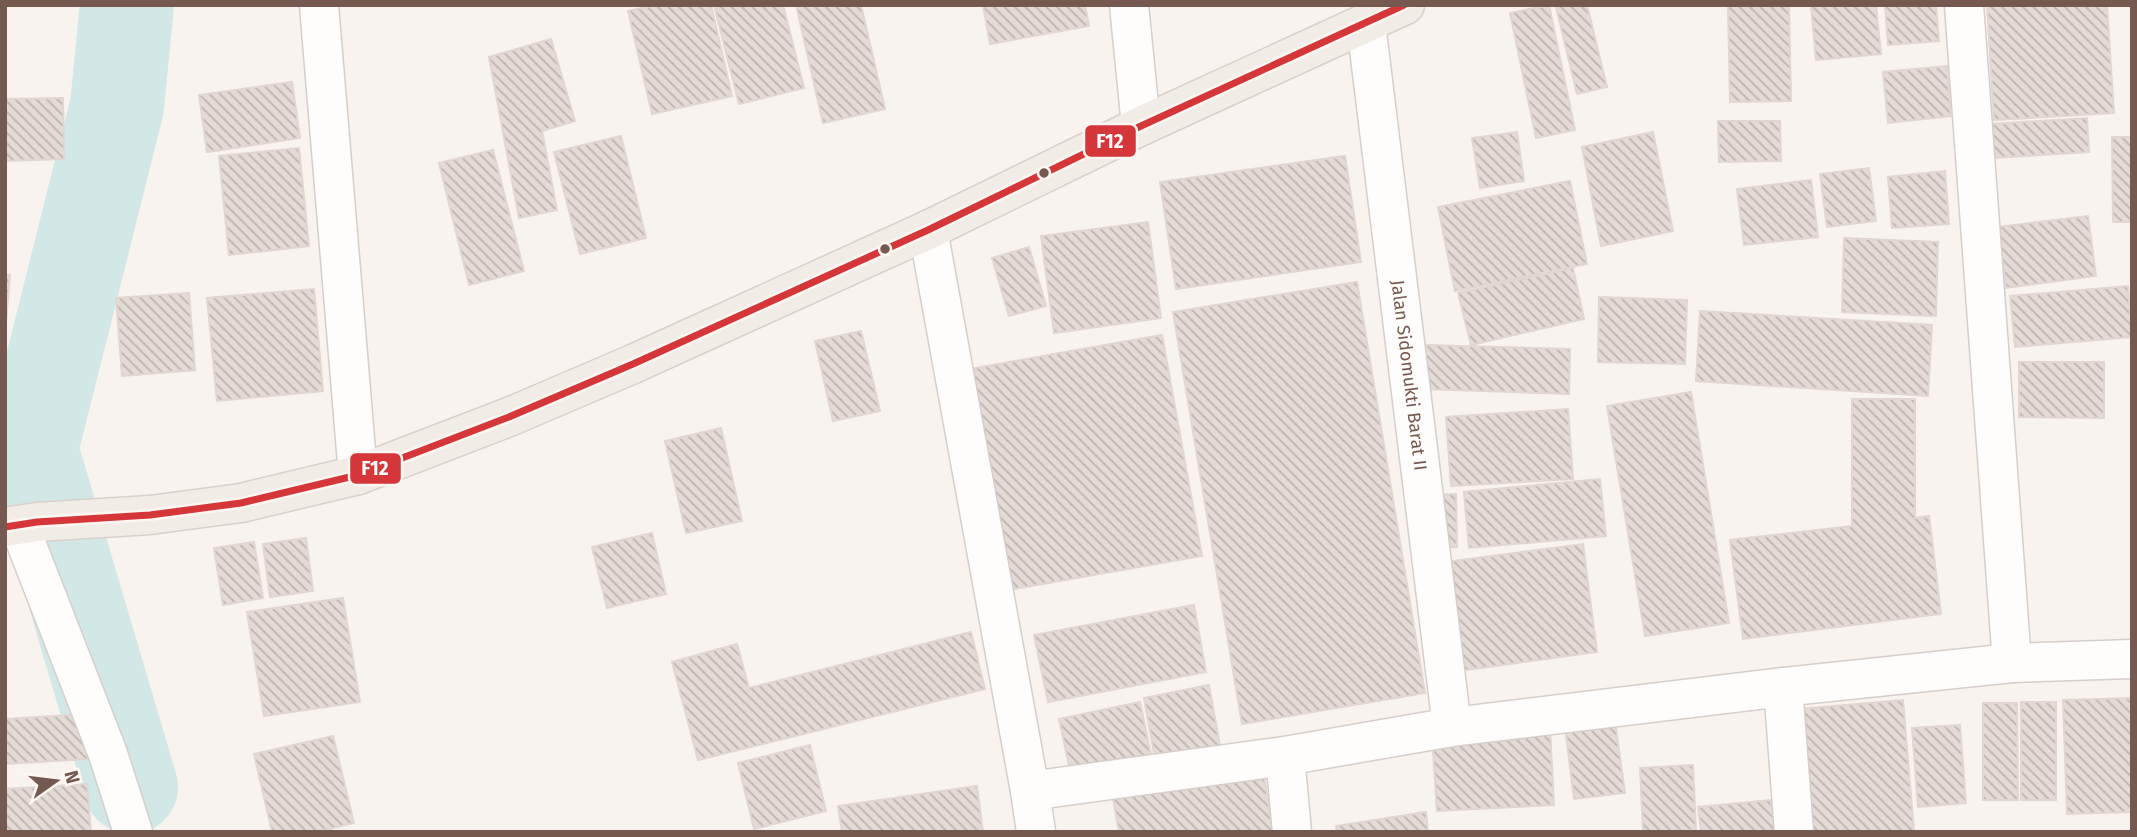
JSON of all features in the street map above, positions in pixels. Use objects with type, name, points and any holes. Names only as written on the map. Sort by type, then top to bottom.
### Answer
[{"type":"main road","points":[[21,525],[150,515],[241,503],[358,475],[509,417],[928,230],[1141,126],[1405,5]]},
{"type":"street","points":[[319,5],[358,475]]},
{"type":"street","points":[[1129,5],[1141,126]]},
{"type":"street","points":[[1964,5],[2012,663]]},
{"type":"street","name":"Jalan Sidomukti Barat II","points":[[1366,24],[1452,727]]},
{"type":"street","points":[[928,230],[1036,832]]},
{"type":"street","points":[[21,525],[108,754],[132,832]]},
{"type":"street","points":[[1030,791],[1285,756],[1452,727],[1783,687],[2012,663],[2132,659]]},
{"type":"street","points":[[1783,687],[1794,832]]},
{"type":"street","points":[[1285,756],[1292,832]]},
{"type":"building","points":[[655,5],[711,5],[732,96],[652,114],[628,11]]},
{"type":"building","points":[[714,5],[783,5],[804,88],[739,104]]},
{"type":"building","points":[[796,5],[861,5],[885,109],[823,123]]},
{"type":"building","points":[[983,5],[1085,5],[1089,26],[990,44]]},
{"type":"building","points":[[1549,5],[1575,130],[1536,138],[1510,13]]},
{"type":"building","points":[[1587,5],[1607,87],[1577,94],[1556,7]]},
{"type":"building","points":[[1728,5],[1789,5],[1791,101],[1730,102]]},
{"type":"building","points":[[1811,5],[1876,5],[1881,54],[1816,60]]},
{"type":"building","points":[[1885,5],[1936,5],[1939,41],[1888,45]]},
{"type":"building","points":[[1987,5],[2107,5],[2114,113],[1994,120]]},
{"type":"building","points":[[551,39],[575,121],[542,131],[557,210],[519,218],[489,57]]},
{"type":"building","points":[[1947,66],[1951,116],[1888,123],[1883,72]]},
{"type":"building","points":[[292,82],[300,138],[207,152],[199,95]]},
{"type":"building","points":[[63,98],[64,159],[5,161],[5,99]]},
{"type":"building","points":[[2087,118],[2089,152],[1994,158],[1992,124]]},
{"type":"building","points":[[1718,121],[1780,121],[1781,161],[1719,162]]},
{"type":"building","points":[[1517,132],[1524,181],[1480,188],[1472,138]]},
{"type":"building","points":[[1653,132],[1673,231],[1601,246],[1582,147]]},
{"type":"building","points":[[621,136],[646,238],[580,254],[554,152]]},
{"type":"building","points":[[2112,137],[2132,137],[2132,222],[2113,222]]},
{"type":"building","points":[[299,148],[309,246],[229,255],[219,156]]},
{"type":"building","points":[[493,150],[524,271],[469,285],[439,163]]},
{"type":"building","points":[[1345,156],[1361,262],[1176,289],[1160,182]]},
{"type":"building","points":[[1869,168],[1876,221],[1827,227],[1820,174]]},
{"type":"building","points":[[1945,171],[1949,224],[1892,228],[1888,177]]},
{"type":"building","points":[[1811,180],[1818,237],[1744,245],[1737,189]]},
{"type":"building","points":[[1570,181],[1587,264],[1455,291],[1438,207]]},
{"type":"building","points":[[2088,216],[2096,276],[2006,288],[1998,227]]},
{"type":"building","points":[[1148,222],[1161,318],[1054,333],[1041,236]]},
{"type":"building","points":[[1844,238],[1938,242],[1936,316],[1842,312]]},
{"type":"building","points":[[1029,247],[1046,306],[1009,316],[992,258]]},
{"type":"building","points":[[1573,268],[1584,319],[1471,345],[1458,293]]},
{"type":"building","points":[[5,275],[10,275],[5,335]]},
{"type":"building","points":[[1357,282],[1425,693],[1242,724],[1173,312]]},
{"type":"building","points":[[2128,286],[2132,337],[2015,347],[2010,296]]},
{"type":"building","points":[[314,289],[323,391],[217,401],[207,298]]},
{"type":"building","points":[[189,293],[195,370],[122,376],[116,298]]},
{"type":"building","points":[[1599,297],[1687,300],[1685,364],[1598,362]]},
{"type":"building","points":[[1700,311],[1932,325],[1928,396],[1696,381]]},
{"type":"building","points":[[861,331],[880,411],[833,421],[815,341]]},
{"type":"building","points":[[1162,335],[1202,556],[1009,590],[970,369]]},
{"type":"building","points":[[1424,345],[1570,349],[1569,394],[1423,389]]},
{"type":"building","points":[[2019,362],[2104,362],[2104,418],[2019,417]]},
{"type":"building","points":[[1691,392],[1729,623],[1645,636],[1607,406]]},
{"type":"building","points":[[1852,399],[1915,399],[1915,518],[1929,516],[1941,614],[1743,639],[1730,540],[1852,526]]},
{"type":"building","points":[[1568,409],[1573,479],[1451,486],[1446,417]]},
{"type":"building","points":[[721,428],[742,521],[686,533],[665,441]]},
{"type":"building","points":[[1600,479],[1606,536],[1469,548],[1464,492]]},
{"type":"building","points":[[1456,494],[1457,547],[1433,548],[1431,495]]},
{"type":"building","points":[[652,533],[666,594],[607,608],[592,547]]},
{"type":"building","points":[[306,538],[313,591],[270,597],[263,544]]},
{"type":"building","points":[[254,542],[263,598],[223,605],[214,548]]},
{"type":"building","points":[[1583,544],[1597,652],[1459,671],[1445,562]]},
{"type":"building","points":[[343,598],[360,702],[264,716],[247,612]]},
{"type":"building","points":[[1194,605],[1206,672],[1048,702],[1034,635]]},
{"type":"building","points":[[971,632],[985,689],[698,760],[672,662],[737,644],[749,688]]},
{"type":"building","points":[[1209,685],[1220,746],[1155,759],[1144,698]]},
{"type":"building","points":[[2132,698],[2132,812],[2067,814],[2063,700]]},
{"type":"building","points":[[1903,700],[1914,832],[1812,832],[1800,709]]},
{"type":"building","points":[[1140,702],[1151,755],[1070,770],[1059,719]]},
{"type":"building","points":[[2021,702],[2056,702],[2056,800],[2021,800]]},
{"type":"building","points":[[1983,703],[2017,703],[2018,800],[1983,800]]},
{"type":"building","points":[[86,714],[88,759],[5,764],[5,719]]},
{"type":"building","points":[[1615,721],[1625,793],[1574,799],[1565,727]]},
{"type":"building","points":[[1960,725],[1966,803],[1918,807],[1912,728]]},
{"type":"building","points":[[1550,728],[1554,805],[1437,811],[1432,735]]},
{"type":"building","points":[[333,736],[354,823],[317,832],[272,832],[254,754]]},
{"type":"building","points":[[810,745],[826,811],[754,829],[738,763]]},
{"type":"building","points":[[1693,765],[1696,830],[1643,832],[1640,768]]},
{"type":"building","points":[[1264,775],[1273,832],[1119,832],[1113,798]]},
{"type":"building","points":[[87,784],[91,832],[5,832],[5,789]]},
{"type":"building","points":[[977,786],[983,832],[842,832],[838,806]]},
{"type":"building","points":[[1771,800],[1775,832],[1701,832],[1698,807]]},
{"type":"building","points":[[1426,812],[1428,832],[1337,832],[1336,826]]},
{"type":"waterway","points":[[127,5],[117,106],[31,449],[131,787]]},
{"type":"transit line","name":"F12","points":[[5,527],[37,522],[150,515],[241,503],[358,475],[509,417],[633,364],[928,230],[1141,126],[1404,5]]}]
